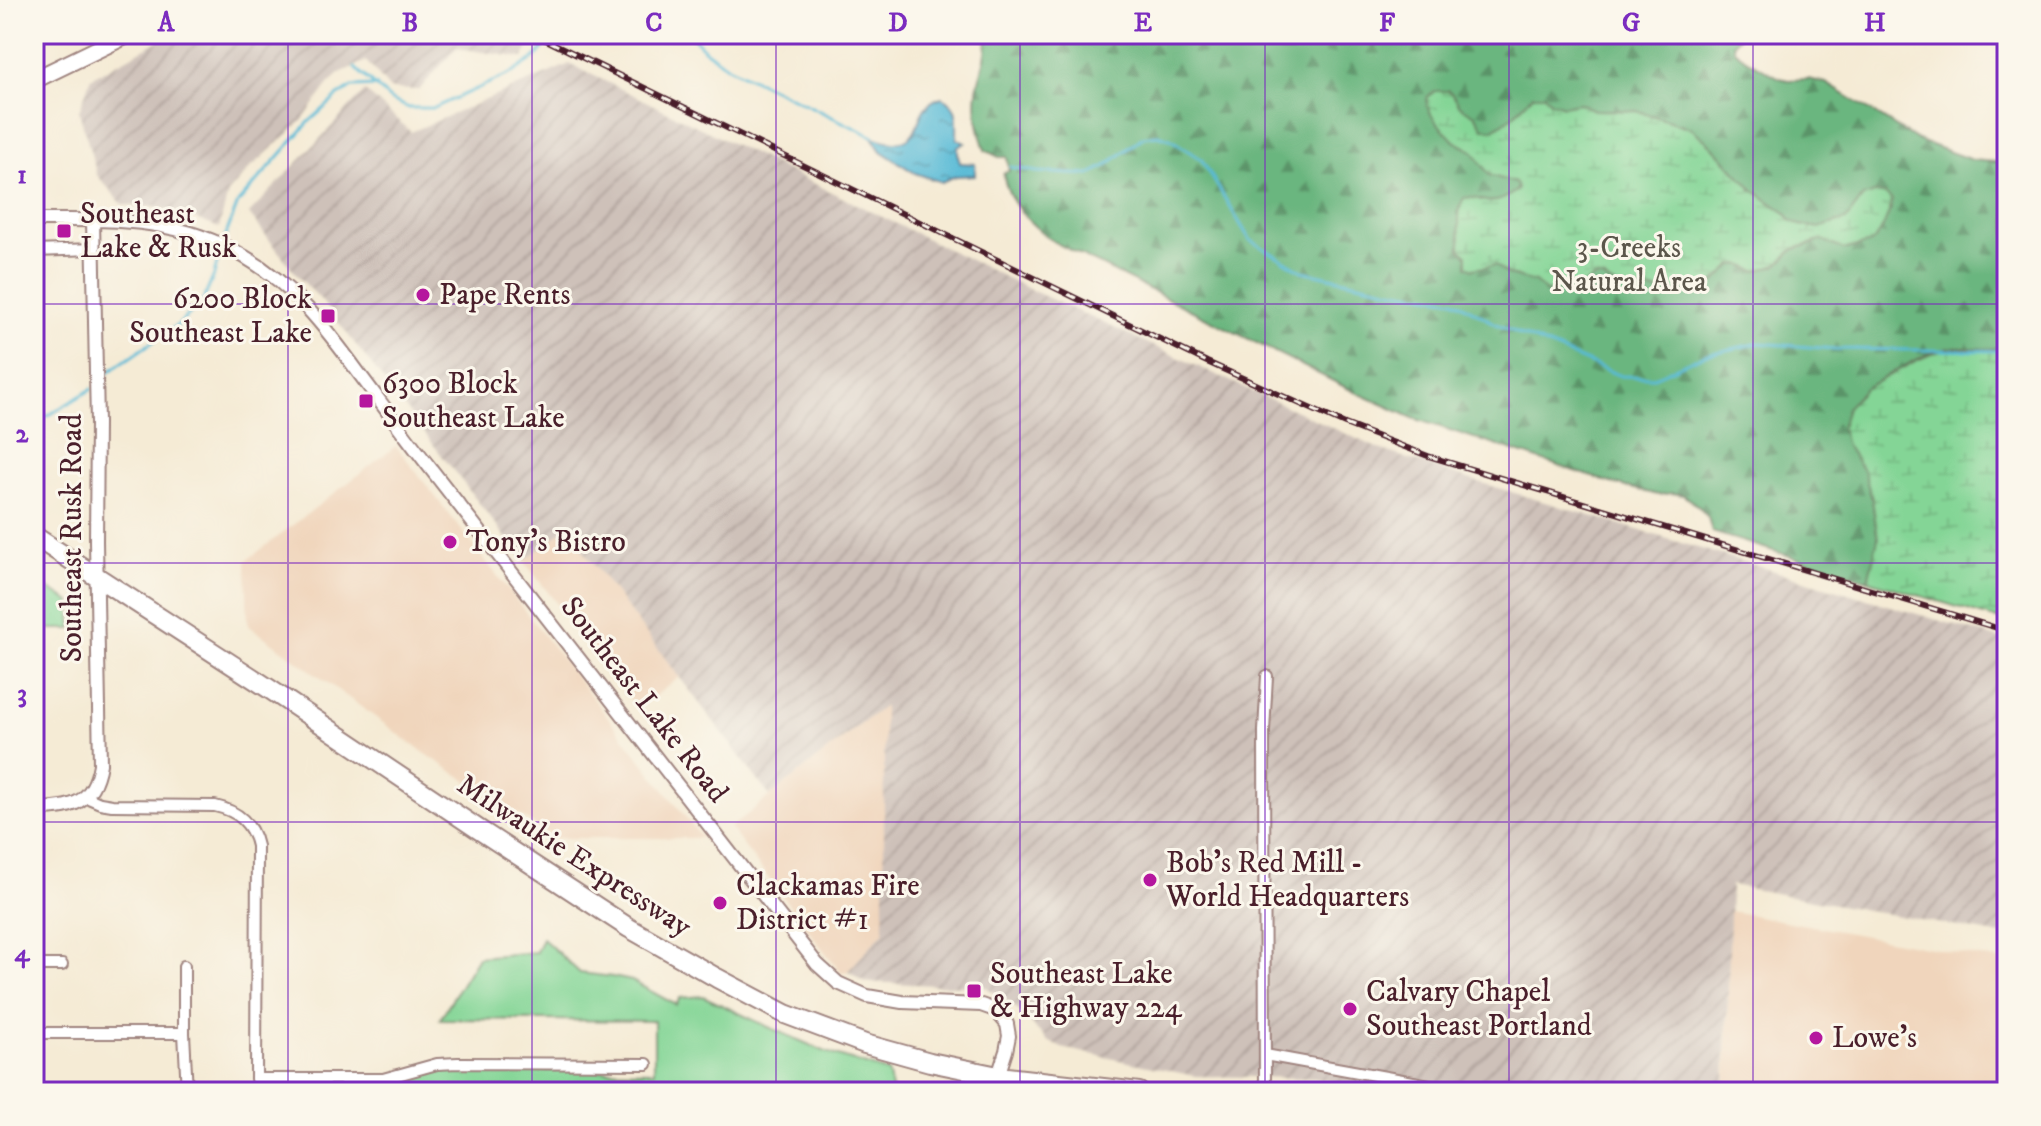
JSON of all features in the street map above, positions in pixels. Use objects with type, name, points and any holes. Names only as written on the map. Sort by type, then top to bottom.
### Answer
[{"type":"highway","name":"Milwaukie Expressway","points":[[34,536],[629,928],[785,1014],[865,1044],[995,1084],[1139,1092]]},
{"type":"main road","points":[[34,80],[129,34]]},
{"type":"street","name":"Southeast Lake Road","points":[[34,220],[148,223],[179,229],[208,238],[248,258],[289,289],[327,331],[431,470],[817,964],[838,983],[867,996],[902,1002],[981,1005],[995,1010],[1007,1024],[1009,1036],[995,1084]]},
{"type":"street","name":"Southeast Rusk Road","points":[[86,797],[95,783],[100,764],[93,220]]},
{"type":"street","points":[[34,251],[94,249]]},
{"type":"street","points":[[1265,1092],[1264,731],[1267,676]]},
{"type":"street","points":[[34,809],[67,807],[86,797],[112,805],[215,806],[239,815],[255,834],[256,1079],[383,1079],[437,1064],[458,1063],[647,1064]]},
{"type":"street","points":[[34,965],[62,965]]},
{"type":"street","points":[[184,966],[187,1092]]},
{"type":"street","points":[[34,1033],[184,1033]]},
{"type":"street","points":[[1265,1055],[1468,1092]]},
{"type":"shaded area","points":[[171,34],[516,34],[532,42],[523,58],[456,48],[419,90],[390,89],[366,61],[340,73],[302,121],[250,168],[228,193],[219,228],[179,212],[123,205],[97,175],[79,111],[91,78]]},
{"type":"shaded area","points":[[570,64],[1029,289],[1379,449],[1465,478],[2007,641],[2007,936],[1731,885],[1725,1092],[1391,1092],[1314,1078],[1195,1076],[1062,1048],[1048,1041],[1012,1004],[986,987],[865,982],[848,971],[884,931],[884,706],[770,796],[566,528],[524,561],[321,300],[249,214],[365,91],[411,132]]},
{"type":"shaded area","points":[[396,446],[702,838],[555,838],[426,754],[248,625],[246,561]]},
{"type":"shaded area","points":[[566,528],[680,677],[644,704],[635,705],[524,561]]},
{"type":"shaded area","points":[[884,706],[884,931],[848,971],[841,973],[730,828]]},
{"type":"shaded area","points":[[1730,911],[2007,962],[2007,1023],[1997,1092],[1726,1092]]},
{"type":"shaded area","points":[[241,1086],[893,1092],[242,1092]]},
{"type":"green space","name":"3-Creeks Natural Area","points":[[986,34],[1741,34],[1733,44],[1734,50],[1780,78],[1826,83],[1917,140],[1972,160],[2007,163],[2007,345],[1993,349],[1940,350],[1864,389],[1846,445],[1864,471],[1872,499],[1878,540],[1868,580],[1712,532],[1708,517],[1683,495],[1658,495],[1611,483],[1413,418],[1054,242],[1015,204],[1003,173],[1009,171],[1007,157],[999,157],[985,150],[976,98]],"holes":[[[1449,91],[1460,106],[1475,115],[1483,128],[1492,130],[1512,117],[1533,95],[1544,95],[1551,102],[1563,106],[1579,103],[1594,110],[1638,111],[1691,128],[1753,190],[1800,225],[1819,228],[1846,220],[1863,197],[1891,209],[1872,242],[1844,250],[1824,240],[1794,249],[1777,265],[1756,271],[1740,264],[1733,265],[1708,287],[1669,292],[1617,287],[1603,278],[1593,278],[1582,285],[1535,282],[1509,275],[1495,265],[1484,266],[1460,247],[1459,216],[1464,199],[1494,202],[1518,190],[1516,183],[1489,175],[1473,151],[1454,141],[1446,131]]]},
{"type":"green space","points":[[1435,91],[1450,91],[1460,106],[1475,115],[1483,128],[1492,130],[1512,117],[1533,95],[1544,95],[1551,102],[1563,106],[1579,103],[1594,110],[1638,111],[1691,128],[1753,190],[1800,225],[1819,228],[1846,220],[1863,197],[1874,193],[1886,195],[1892,200],[1891,205],[1881,230],[1871,243],[1844,250],[1823,240],[1794,249],[1777,265],[1756,271],[1740,264],[1733,265],[1709,287],[1669,292],[1617,287],[1603,278],[1593,278],[1568,290],[1546,292],[1535,282],[1509,275],[1495,265],[1473,269],[1467,266],[1467,255],[1460,248],[1459,215],[1464,198],[1494,202],[1518,189],[1516,183],[1489,175],[1473,151],[1454,141],[1433,118],[1427,106],[1427,97]]},
{"type":"green space","points":[[2007,345],[2007,622],[1868,580],[1878,539],[1872,499],[1864,472],[1846,445],[1841,428],[1847,407],[1864,389],[1917,360],[1948,348],[1997,349]]},
{"type":"green space","points":[[34,579],[70,602],[72,629],[34,629]]},
{"type":"green space","points":[[542,938],[580,973],[632,981],[676,1005],[680,998],[703,996],[826,1052],[888,1072],[893,1092],[369,1087],[453,1069],[654,1071],[654,1021],[440,1019],[478,957],[536,952]]},
{"type":"water","points":[[942,97],[955,109],[957,139],[965,143],[958,147],[960,163],[975,164],[975,175],[956,176],[941,182],[915,173],[881,151],[872,137],[893,142],[905,140],[911,136],[927,106]]},
{"type":"waterway","points":[[355,68],[391,100],[409,108],[434,108],[512,73],[536,57],[552,37],[559,34]]},
{"type":"waterway","points":[[571,34],[598,34]]},
{"type":"waterway","points":[[690,34],[728,67],[874,137]]},
{"type":"waterway","points":[[224,240],[238,203],[310,121],[352,87],[377,86]]},
{"type":"waterway","points":[[1010,167],[1089,175],[1106,166],[1143,137],[1158,135],[1170,139],[1201,159],[1250,240],[1302,271],[1454,300],[1498,325],[1621,376],[1654,377],[1704,355],[1759,343],[1835,349],[2007,351]]},
{"type":"waterway","points":[[101,377],[179,324],[203,301],[221,247]]},
{"type":"waterway","points":[[34,424],[92,389]]},
{"type":"railway","points":[[534,34],[1207,362],[1345,424],[1428,456],[2007,631]]},
{"type":"place","name":"Southeast Lake & Rusk","points":[[64,231]]},
{"type":"place","name":"Pape Rents","points":[[423,295]]},
{"type":"place","name":"6200 Block Southeast Lake","points":[[328,316]]},
{"type":"place","name":"6300 Block Southeast Lake","points":[[366,401]]},
{"type":"place","name":"Tony's Bistro","points":[[450,542]]},
{"type":"place","name":"Bob's Red Mill - World Headquarters","points":[[1150,880]]},
{"type":"place","name":"Clackamas Fire District #1","points":[[720,903]]},
{"type":"place","name":"Southeast Lake & Highway 224","points":[[974,991]]},
{"type":"place","name":"Calvary Chapel Southeast Portland","points":[[1350,1009]]},
{"type":"place","name":"Lowe's","points":[[1816,1038]]}]
